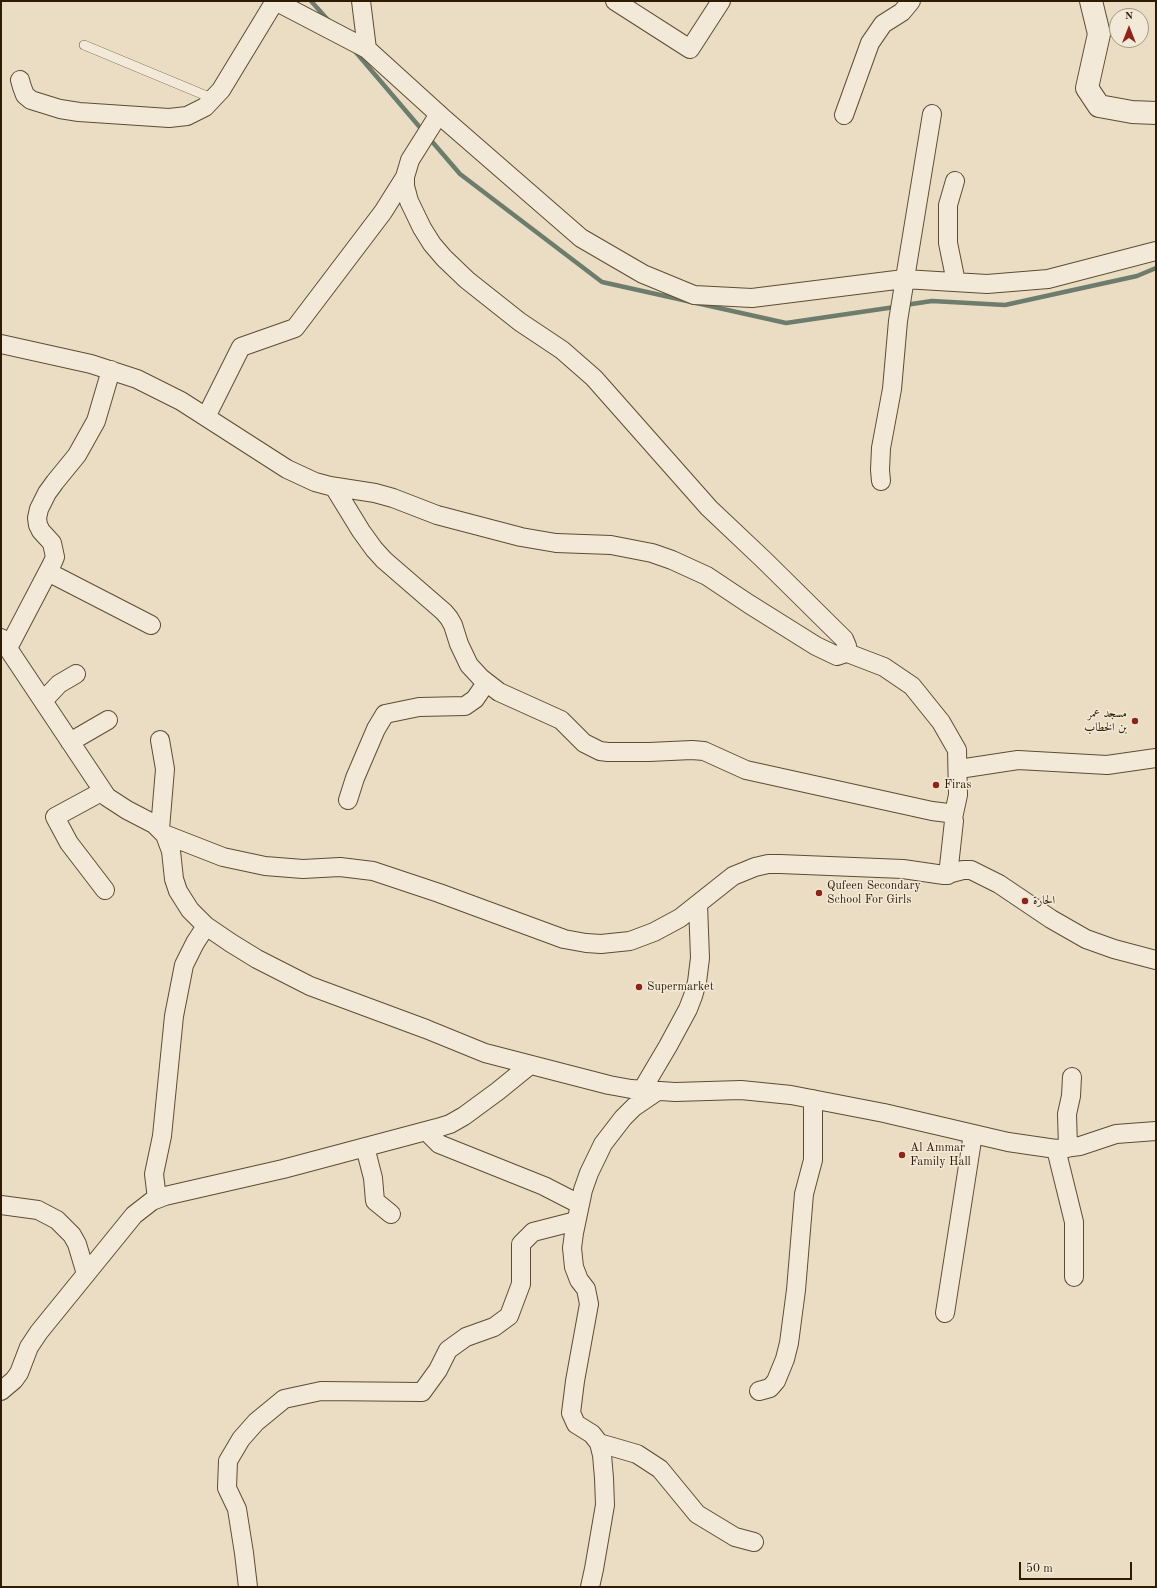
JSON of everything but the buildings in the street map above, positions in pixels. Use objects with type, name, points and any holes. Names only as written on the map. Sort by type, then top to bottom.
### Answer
[{"type":"street","points":[[20,80],[25,95],[35,102],[60,109],[79,112],[178,118],[196,112],[214,99],[226,83],[275,1],[367,49],[438,114],[581,238],[643,274],[694,295],[752,298],[904,280],[987,284],[1048,279],[1156,251]]},
{"type":"street","points":[[361,1],[367,49]]},
{"type":"street","points":[[615,1],[690,49],[721,1]]},
{"type":"street","points":[[844,114],[870,43],[883,24],[902,12],[911,1]]},
{"type":"street","points":[[1092,1],[1099,34],[1087,88],[1099,106],[1132,112],[1156,113]]},
{"type":"street","points":[[206,417],[241,347],[296,328],[383,212],[405,177],[410,160],[438,114]]},
{"type":"street","points":[[881,481],[881,448],[892,389],[898,321],[932,114]]},
{"type":"street","points":[[1,344],[91,364],[160,389],[287,469],[315,482],[334,487],[375,493],[393,498],[437,515],[538,540],[556,543],[611,544],[652,553],[686,565],[727,588],[749,604],[816,646],[838,656],[842,655],[847,646],[844,639],[755,550],[709,508],[594,378],[562,350],[482,292],[456,271],[444,258],[429,238],[414,212],[407,195],[405,177]]},
{"type":"street","points":[[955,181],[948,205],[948,243],[956,282]]},
{"type":"street","points":[[111,370],[96,421],[77,455],[51,488],[38,511],[37,521],[39,528],[51,540],[54,550],[54,561],[3,640],[103,791],[109,798],[162,832],[223,856],[267,867],[303,869],[340,867],[373,871],[439,893],[564,939],[586,943],[616,943],[645,936],[674,921],[733,876],[746,870],[768,864],[903,869],[916,870],[935,875],[948,875],[964,870],[975,871],[1022,898],[1068,929],[1086,939],[1114,949],[1156,960]]},
{"type":"street","points":[[334,487],[374,549],[384,560],[449,618],[463,655],[476,674],[486,683],[512,699],[561,720],[584,743],[600,751],[608,752],[704,751],[746,770],[932,811],[946,812],[953,818]]},
{"type":"street","points":[[48,572],[151,625]]},
{"type":"street","points":[[845,652],[884,667],[912,686],[941,722],[957,750],[959,769],[958,795],[953,818],[953,834],[948,875]]},
{"type":"street","points":[[44,701],[59,684],[76,674]]},
{"type":"street","points":[[348,800],[355,778],[376,729],[385,714],[419,707],[465,706],[475,699],[486,683]]},
{"type":"street","points":[[70,742],[108,720]]},
{"type":"street","points":[[160,740],[165,769],[162,832],[170,847],[174,879],[178,891],[190,910],[206,926],[257,959],[310,986],[426,1029],[485,1053],[610,1085],[649,1091],[741,1090],[767,1092],[813,1099],[892,1115],[1008,1142],[1062,1149],[1116,1134],[1156,1131]]},
{"type":"street","points":[[959,769],[1018,760],[1107,765],[1156,758]]},
{"type":"street","points":[[103,791],[55,817],[69,843],[105,890]]},
{"type":"street","points":[[590,1587],[605,1505],[602,1455],[599,1443],[592,1434],[576,1424],[571,1413],[575,1381],[589,1304],[587,1294],[576,1273],[572,1258],[578,1213],[589,1172],[603,1144],[623,1118],[649,1091],[668,1046],[688,1009],[697,982],[700,958],[698,904]]},
{"type":"street","points":[[157,1199],[154,1174],[162,1136],[174,1016],[184,966],[195,943],[206,926]]},
{"type":"street","points":[[1,1391],[14,1380],[19,1373],[34,1338],[142,1207],[157,1199],[208,1185],[283,1168],[450,1124],[464,1116],[498,1091],[530,1065]]},
{"type":"street","points":[[1072,1077],[1071,1096],[1062,1149],[1074,1222],[1074,1277]]},
{"type":"street","points":[[759,1391],[770,1388],[776,1381],[785,1359],[788,1343],[796,1290],[804,1194],[813,1160],[813,1099]]},
{"type":"street","points":[[426,1131],[439,1144],[544,1186],[578,1213]]},
{"type":"street","points":[[945,1313],[974,1134]]},
{"type":"street","points":[[365,1147],[373,1178],[375,1201],[391,1214]]},
{"type":"street","points":[[1,1205],[38,1210],[57,1220],[72,1235],[77,1244],[86,1274]]},
{"type":"street","points":[[248,1587],[237,1509],[227,1488],[228,1461],[241,1439],[256,1422],[284,1399],[321,1391],[422,1392],[438,1370],[448,1350],[466,1337],[494,1327],[509,1316],[521,1284],[521,1244],[533,1232],[578,1213]]},
{"type":"street","points":[[599,1443],[637,1454],[660,1469],[697,1514],[735,1536],[754,1542]]},
{"type":"lane","points":[[84,45],[214,99]]},
{"type":"waterway","points":[[311,1],[328,20]]},
{"type":"waterway","points":[[354,50],[423,131]]},
{"type":"waterway","points":[[429,138],[460,174],[602,282],[786,323],[895,307]]},
{"type":"waterway","points":[[905,305],[932,301],[1005,305],[1137,276],[1156,268]]},
{"type":"place","name":"مسجد عمر بن الخطاب","points":[[1135,721]]},
{"type":"place","name":"Firas","points":[[936,785]]},
{"type":"place","name":"Qufeen Secondary School For Girls","points":[[819,893]]},
{"type":"place","name":"الحارة","points":[[1025,901]]},
{"type":"place","name":"Supermarket","points":[[639,987]]},
{"type":"place","name":"Al Ammar Family Hall","points":[[902,1155]]}]
